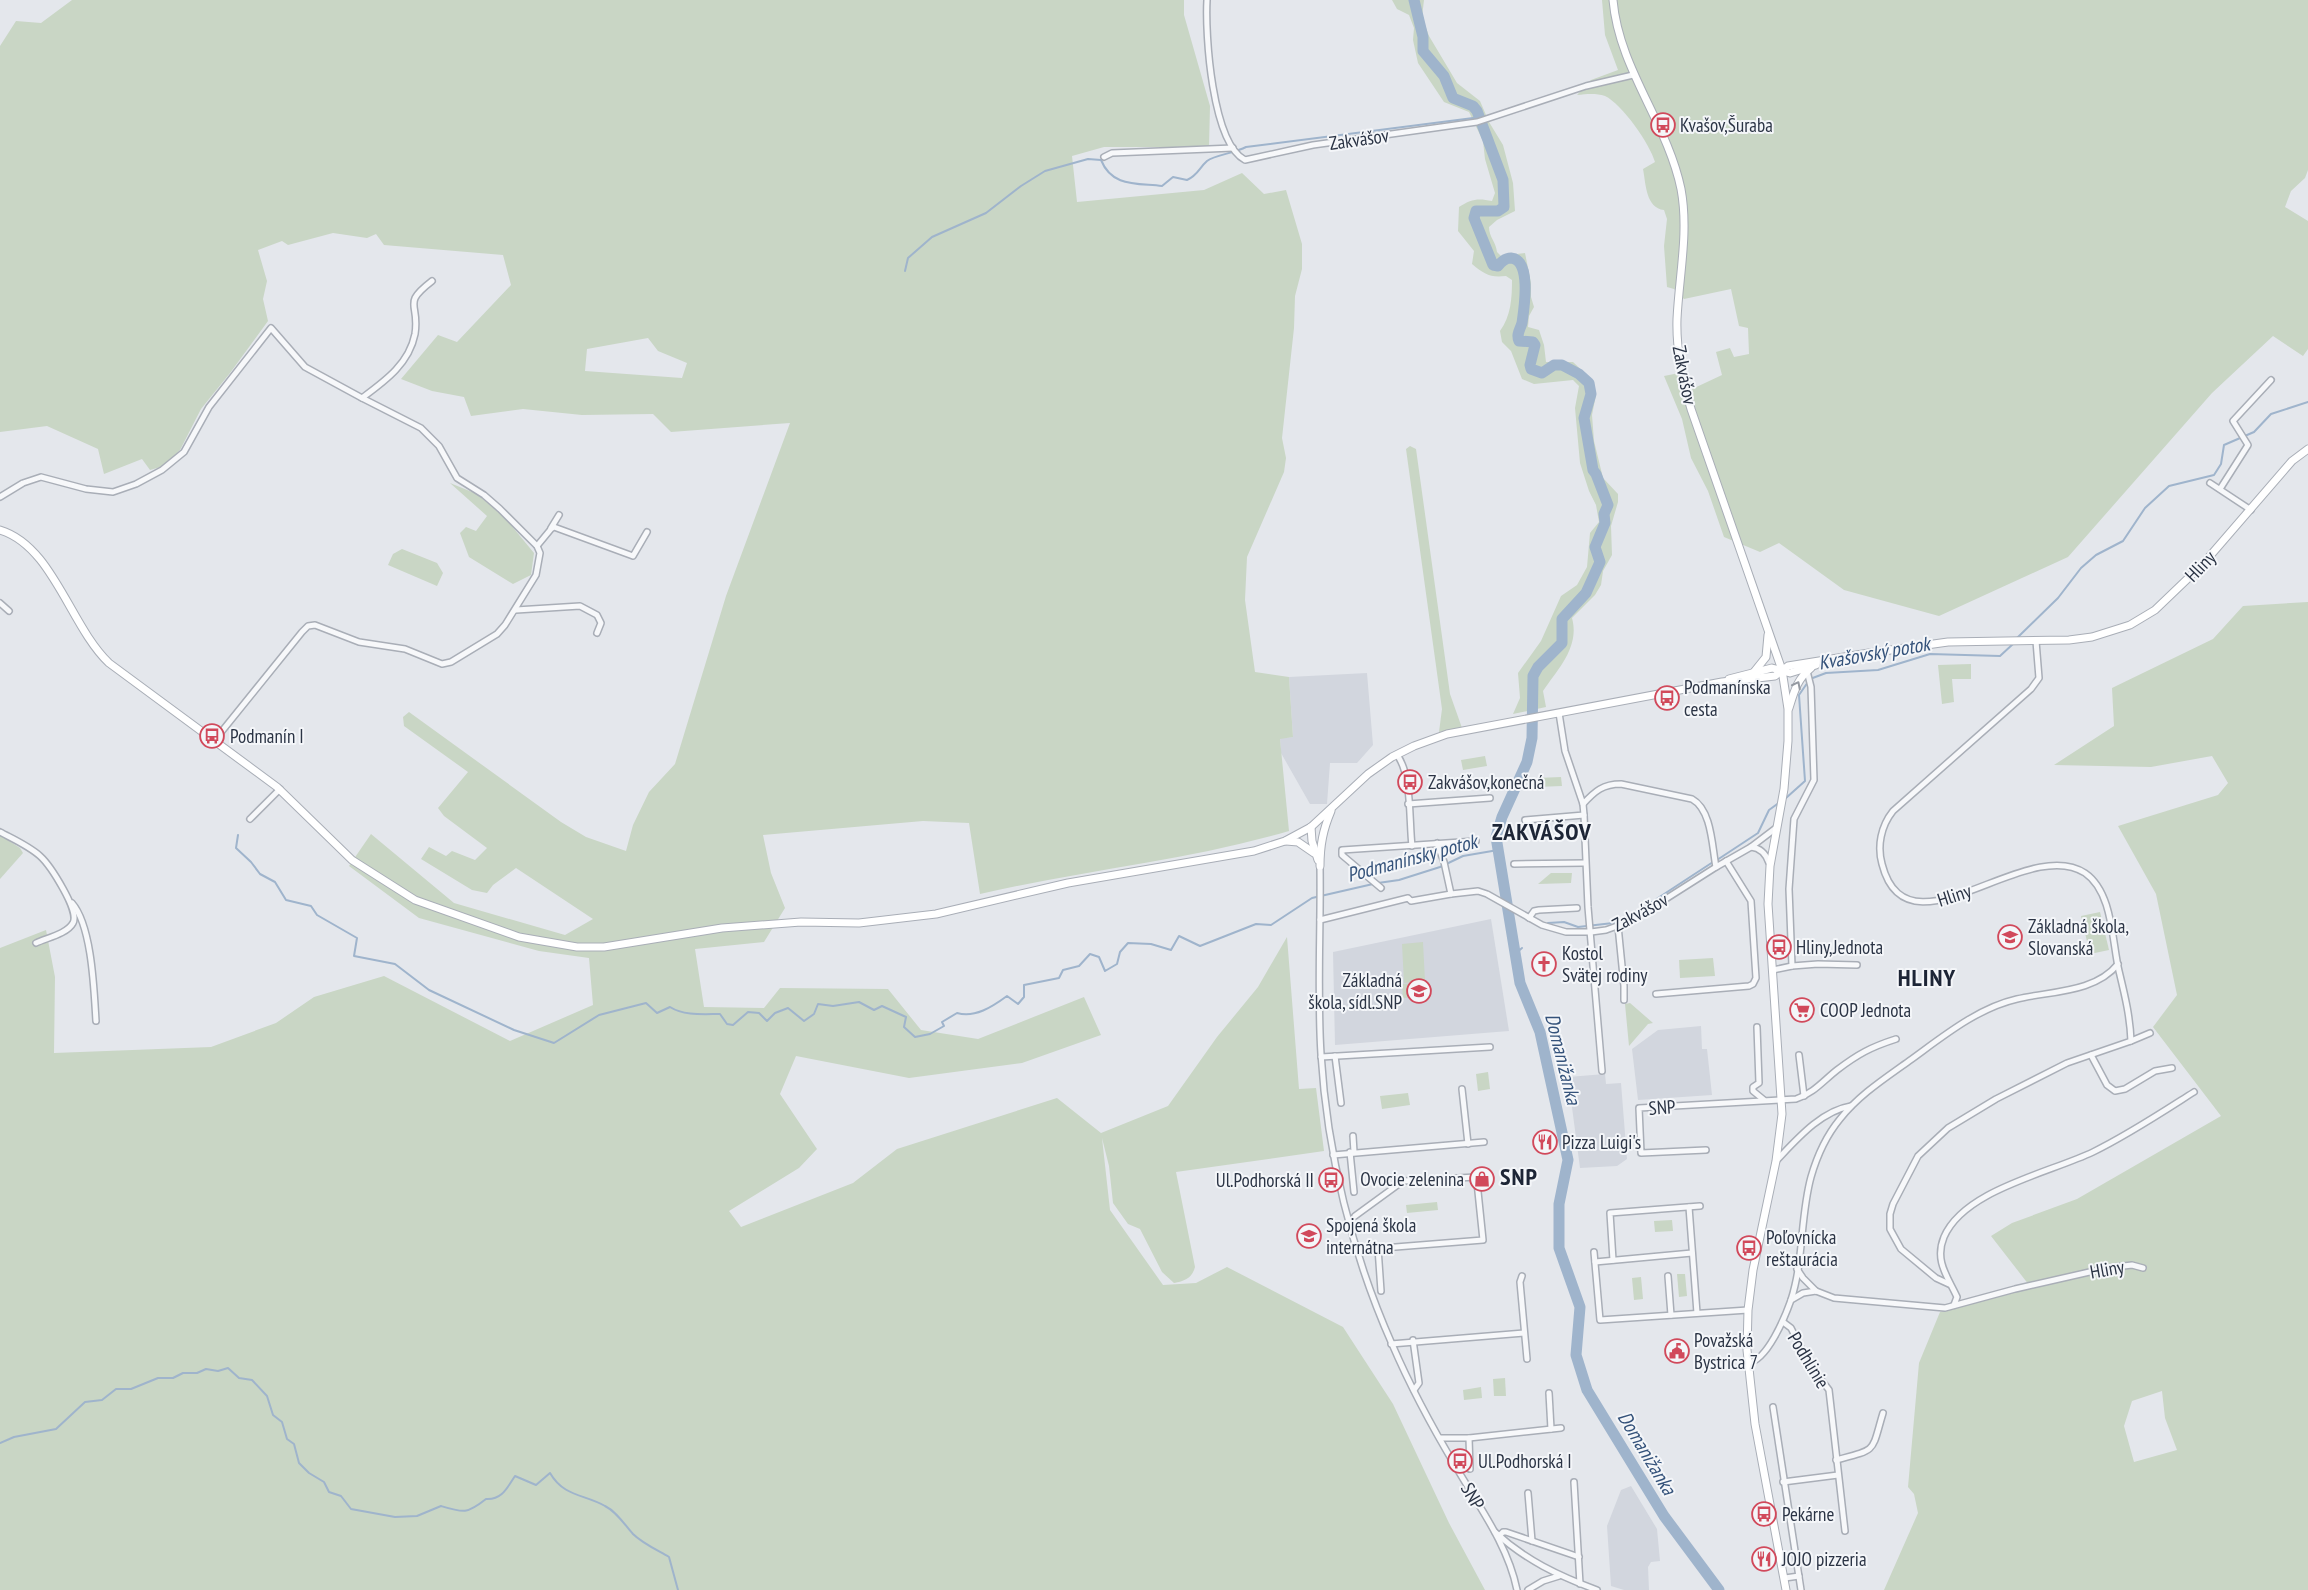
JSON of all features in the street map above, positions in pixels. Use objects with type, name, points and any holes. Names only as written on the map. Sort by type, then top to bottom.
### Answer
[{"type":"street","points":[[1207,0],[1206,22],[1211,76],[1218,109],[1236,151]]},
{"type":"street","name":"Zakvášov","points":[[1613,0],[1618,32],[1634,75],[1666,142],[1681,192],[1684,233],[1677,338],[1682,378],[1691,409],[1782,670],[1788,709]]},
{"type":"street","name":"Zakvášov","points":[[1104,157],[1112,153],[1236,151],[1245,160],[1252,160],[1313,145],[1477,122],[1586,86],[1634,75]]},
{"type":"street","points":[[362,398],[391,376],[402,364],[414,334],[413,302],[415,294],[432,281]]},
{"type":"street","points":[[0,497],[23,483],[42,476],[86,489],[113,492],[136,484],[162,470],[184,452],[208,407],[271,328],[305,366],[421,428],[439,446],[457,478],[495,504],[538,546],[540,552],[536,575],[516,610],[496,634],[451,662],[442,664],[405,649],[359,642],[315,625],[308,626],[214,741]]},
{"type":"street","points":[[2220,489],[2248,445],[2233,421],[2270,380]]},
{"type":"street","name":"Hliny","points":[[1827,661],[1948,642],[2036,641],[2092,637],[2130,625],[2155,610],[2204,564],[2292,462],[2308,449]]},
{"type":"street","points":[[2210,483],[2251,510]]},
{"type":"street","points":[[538,546],[559,515]]},
{"type":"street","points":[[551,528],[559,528],[633,556],[647,532]]},
{"type":"street","points":[[0,530],[20,539],[36,554],[90,642],[101,655],[141,688],[280,789],[352,860],[415,900],[519,937],[577,947],[604,947],[722,928],[801,922],[859,923],[936,914],[1068,883],[1254,851],[1285,841],[1311,827],[1368,774],[1397,754],[1439,736],[1722,682],[1775,676],[1788,666],[1827,661]]},
{"type":"street","points":[[0,603],[9,611]]},
{"type":"street","points":[[516,610],[580,606],[597,615],[600,623],[597,633]]},
{"type":"street","points":[[1753,672],[1766,657],[1768,629]]},
{"type":"street","name":"Hliny","points":[[2036,641],[2039,678],[2031,689],[1893,811],[1882,831],[1881,860],[1886,878],[1893,887],[1903,896],[1922,903],[1942,900],[2015,874],[2062,865],[2076,868],[2091,878],[2104,902],[2110,919],[2127,1000],[2131,1042]]},
{"type":"street","points":[[1722,682],[1772,668],[1790,673],[1810,669],[1827,661]]},
{"type":"street","points":[[1786,1590],[1755,1424],[1748,1363],[1748,1310],[1755,1260],[1776,1161],[1782,1100],[1768,904],[1770,866],[1784,789],[1788,741],[1788,709],[1794,689],[1810,669]]},
{"type":"street","points":[[1792,966],[1789,890],[1794,819],[1814,780],[1810,669]]},
{"type":"street","name":"Zakvášov","points":[[1559,713],[1565,751],[1583,804],[1585,863],[1591,929]]},
{"type":"street","points":[[1397,754],[1402,763],[1406,781],[1412,846]]},
{"type":"street","points":[[1583,804],[1594,791],[1609,784],[1621,784],[1692,799],[1699,804],[1705,814],[1715,863]]},
{"type":"street","points":[[250,819],[280,789]]},
{"type":"street","points":[[1408,804],[1490,798]]},
{"type":"street","points":[[1320,866],[1320,844],[1323,830],[1332,808]]},
{"type":"street","points":[[1525,820],[1584,816]]},
{"type":"street","points":[[1311,827],[1320,844]]},
{"type":"street","points":[[1311,827],[1312,841],[1320,866]]},
{"type":"street","name":"Zakvášov","points":[[1320,920],[1408,898],[1411,901],[1478,891],[1552,929],[1572,932],[1618,926],[1631,921],[1715,863],[1726,861],[1751,847],[1777,827]]},
{"type":"street","points":[[0,832],[40,856],[77,908],[85,933],[92,967],[96,1021]]},
{"type":"street","points":[[1285,841],[1304,845],[1316,855]]},
{"type":"street","points":[[1382,888],[1342,855],[1342,850],[1346,848],[1412,846],[1476,841]]},
{"type":"street","points":[[1437,843],[1446,869],[1451,894]]},
{"type":"street","points":[[1751,847],[1758,848],[1764,852],[1770,866]]},
{"type":"street","points":[[1656,994],[1749,986],[1753,984],[1756,978],[1750,901],[1726,861]]},
{"type":"street","points":[[1514,864],[1585,863]]},
{"type":"street","name":"SNP","points":[[1320,866],[1321,1057],[1333,1155],[1345,1208],[1374,1301],[1391,1344],[1414,1390],[1507,1559],[1517,1590]]},
{"type":"street","points":[[36,943],[65,930],[73,924],[75,918],[70,900]]},
{"type":"street","points":[[1529,918],[1534,911],[1577,908]]},
{"type":"street","points":[[1618,926],[1624,1000]]},
{"type":"street","points":[[1591,929],[1602,1071]]},
{"type":"street","points":[[1773,970],[1818,964],[1857,966]]},
{"type":"street","points":[[1748,1363],[1754,1363],[1760,1357],[1783,1322],[1791,1300],[1798,1269],[1811,1177],[1829,1135],[1851,1106],[1890,1075],[1969,1020],[2016,999],[2067,990],[2087,984],[2108,975],[2118,964]]},
{"type":"street","points":[[1756,1027],[1759,1083],[1753,1087],[1753,1091],[1765,1100]]},
{"type":"street","points":[[1949,1284],[1936,1278],[1901,1249],[1891,1233],[1891,1209],[1914,1162],[1936,1137],[1958,1121],[2040,1076],[2150,1033]]},
{"type":"street","points":[[1782,1100],[1804,1096],[1817,1089],[1835,1071],[1867,1049],[1896,1039]]},
{"type":"street","points":[[1321,1057],[1490,1046]]},
{"type":"street","points":[[1799,1055],[1804,1096]]},
{"type":"street","points":[[2091,1055],[2107,1085],[2115,1091],[2125,1089],[2155,1071],[2172,1068]]},
{"type":"street","points":[[1335,1056],[1341,1103]]},
{"type":"street","points":[[1462,1089],[1468,1144]]},
{"type":"street","points":[[1954,1305],[1957,1297],[1949,1284],[1942,1266],[1941,1246],[1952,1225],[1971,1205],[1994,1191],[2091,1153],[2129,1133],[2194,1092]]},
{"type":"street","name":"SNP","points":[[1706,1150],[1641,1153],[1639,1108],[1782,1100]]},
{"type":"street","points":[[1776,1161],[1819,1120],[1838,1108],[1851,1106]]},
{"type":"street","points":[[1352,1136],[1354,1192]]},
{"type":"street","points":[[1333,1155],[1484,1142]]},
{"type":"street","points":[[1355,1216],[1403,1180],[1477,1180],[1483,1240],[1358,1250]]},
{"type":"street","points":[[1613,1260],[1610,1213],[1700,1206]]},
{"type":"street","points":[[1689,1207],[1697,1313]]},
{"type":"street","points":[[1378,1248],[1381,1292]]},
{"type":"street","points":[[1594,1252],[1600,1320],[1748,1310]]},
{"type":"street","points":[[1595,1262],[1692,1253]]},
{"type":"street","name":"Hliny","points":[[1816,1291],[1834,1298],[1943,1308],[2107,1268],[2132,1265],[2143,1268]]},
{"type":"street","points":[[1798,1269],[1803,1278],[1816,1291]]},
{"type":"street","points":[[1522,1276],[1520,1282],[1527,1359]]},
{"type":"street","points":[[1668,1276],[1671,1315]]},
{"type":"street","points":[[1791,1300],[1802,1294],[1816,1291]]},
{"type":"street","name":"Podhlinie","points":[[1783,1322],[1791,1328],[1809,1364],[1829,1390],[1845,1531]]},
{"type":"street","points":[[1391,1344],[1413,1340],[1524,1333]]},
{"type":"street","points":[[1413,1340],[1419,1383],[1414,1390]]},
{"type":"street","points":[[1549,1393],[1551,1430]]},
{"type":"street","points":[[1773,1407],[1801,1590]]},
{"type":"street","points":[[1836,1460],[1864,1453],[1872,1448],[1876,1442],[1883,1413]]},
{"type":"street","points":[[1440,1438],[1468,1438],[1561,1428]]},
{"type":"street","name":"SNP","points":[[1468,1438],[1470,1469]]},
{"type":"street","points":[[1783,1482],[1838,1475]]},
{"type":"street","points":[[1574,1482],[1580,1584]]},
{"type":"street","points":[[1528,1493],[1532,1541]]},
{"type":"street","name":"SNP","points":[[1491,1528],[1527,1558],[1561,1576],[1597,1590]]},
{"type":"street","points":[[1499,1536],[1506,1532],[1579,1557]]},
{"type":"street","points":[[1528,1590],[1543,1581],[1561,1576]]},
{"type":"street","points":[[1785,1578],[1799,1576]]},
{"type":"shaded area","points":[[1367,673],[1373,745],[1357,763],[1330,763],[1327,804],[1310,804],[1281,753],[1280,738],[1293,737],[1289,677]]},
{"type":"shaded area","name":"Základná škola, sídl.SNP","points":[[1491,919],[1509,1031],[1335,1045],[1333,952]]},
{"type":"shaded area","points":[[1701,1026],[1702,1049],[1707,1049],[1712,1095],[1638,1100],[1632,1049],[1658,1030]]},
{"type":"shaded area","points":[[1605,1074],[1606,1084],[1621,1083],[1627,1159],[1617,1166],[1580,1168],[1568,1077]]},
{"type":"shaded area","points":[[1631,1486],[1657,1529],[1660,1561],[1651,1562],[1648,1567],[1649,1590],[1624,1590],[1611,1586],[1607,1526],[1621,1490]]},
{"type":"green space","points":[[72,0],[1184,0],[1184,15],[1210,106],[1209,147],[1104,147],[1072,156],[1077,202],[1204,190],[1242,173],[1264,194],[1286,190],[1302,244],[1302,269],[1295,296],[1294,328],[1282,438],[1286,458],[1284,472],[1247,557],[1245,600],[1255,672],[1289,677],[1293,737],[1280,739],[1289,831],[1174,858],[1057,878],[980,894],[969,823],[923,821],[763,835],[771,873],[785,908],[764,942],[695,949],[704,1007],[764,1008],[780,988],[888,989],[921,1030],[978,1039],[1084,997],[1101,1035],[1022,1063],[909,1078],[796,1056],[780,1094],[817,1149],[799,1168],[729,1211],[741,1227],[853,1183],[897,1149],[1057,1098],[1101,1133],[1168,1106],[1217,1037],[1258,987],[1287,937],[1299,1089],[1316,1088],[1324,1151],[1176,1172],[1195,1267],[1190,1276],[1178,1282],[1174,1283],[1162,1272],[1140,1229],[1128,1224],[1113,1203],[1109,1166],[1102,1138],[1110,1210],[1163,1285],[1196,1283],[1227,1267],[1343,1327],[1393,1404],[1449,1523],[1485,1590],[0,1590],[0,948],[46,930],[55,977],[54,1053],[211,1047],[276,1023],[314,997],[384,976],[510,1041],[593,1005],[589,958],[539,951],[419,918],[349,866],[371,834],[454,903],[565,935],[593,919],[516,868],[493,885],[487,893],[472,890],[421,859],[429,847],[446,856],[452,851],[475,860],[487,848],[444,816],[438,808],[468,772],[404,726],[403,717],[409,712],[561,822],[586,837],[626,851],[633,825],[649,792],[675,764],[726,596],[790,423],[671,432],[653,414],[582,415],[523,409],[471,416],[464,397],[432,391],[401,379],[438,335],[457,342],[511,285],[503,255],[384,245],[376,234],[367,238],[333,233],[288,245],[282,241],[258,250],[267,281],[263,299],[268,321],[201,409],[180,450],[164,466],[150,470],[142,459],[104,474],[98,449],[47,426],[0,432],[0,46],[16,21],[41,23]],"holes":[[[648,338],[658,351],[687,363],[682,378],[585,371],[587,349]]]},
{"type":"green space","points":[[1392,0],[1424,0],[1422,17],[1429,36],[1457,83],[1480,101],[1489,122],[1503,145],[1513,183],[1515,211],[1497,220],[1489,227],[1490,234],[1497,252],[1501,256],[1525,253],[1534,307],[1529,316],[1528,327],[1539,330],[1544,345],[1546,362],[1573,362],[1589,377],[1596,395],[1592,415],[1594,441],[1603,478],[1618,494],[1618,502],[1611,526],[1612,555],[1603,571],[1601,585],[1595,595],[1572,618],[1574,629],[1570,648],[1561,666],[1543,691],[1546,707],[1513,714],[1520,698],[1518,673],[1541,641],[1561,596],[1577,585],[1587,567],[1590,533],[1599,522],[1596,505],[1589,491],[1580,463],[1575,408],[1579,386],[1573,380],[1534,384],[1522,379],[1511,351],[1502,342],[1500,331],[1509,313],[1512,280],[1506,276],[1488,274],[1472,264],[1474,251],[1458,231],[1459,207],[1475,200],[1492,201],[1495,193],[1485,159],[1483,141],[1469,112],[1444,102],[1418,63],[1413,40],[1414,28],[1409,15],[1397,9]]},
{"type":"green space","points":[[1602,0],[2308,0],[2308,170],[2305,178],[2291,191],[2285,207],[2308,221],[2308,349],[2303,356],[2273,336],[2212,393],[2068,557],[1939,616],[1844,590],[1779,543],[1760,552],[1724,537],[1708,491],[1691,458],[1682,419],[1664,376],[1684,372],[1690,390],[1722,375],[1716,352],[1730,348],[1734,357],[1749,354],[1748,328],[1739,326],[1731,289],[1684,299],[1674,289],[1667,287],[1664,246],[1667,219],[1664,210],[1658,208],[1650,200],[1643,169],[1655,162],[1652,154],[1634,125],[1612,100],[1598,94],[1577,95],[1591,80],[1618,70],[1605,35]]},
{"type":"green space","points":[[1410,446],[1416,449],[1450,694],[1462,728],[1439,732],[1442,709],[1406,449]]},
{"type":"green space","points":[[450,483],[477,494],[505,518],[534,553],[531,575],[513,584],[469,557],[460,533],[466,527],[476,531],[487,516]]},
{"type":"green space","points":[[402,549],[437,563],[443,573],[437,586],[388,565],[393,554]]},
{"type":"green space","points":[[2308,602],[2308,1590],[1884,1590],[1918,1513],[1914,1494],[1908,1487],[1919,1363],[1940,1312],[2029,1285],[1991,1236],[2012,1223],[2077,1199],[2221,1116],[2153,1027],[2177,995],[2156,894],[2118,826],[2218,795],[2228,783],[2212,756],[2151,767],[2054,765],[2114,726],[2112,688],[2213,639],[2243,606]],"holes":[[[2162,1391],[2165,1418],[2177,1450],[2134,1462],[2124,1426],[2132,1401]]]},
{"type":"green space","points":[[1971,664],[1971,679],[1952,679],[1954,702],[1942,704],[1938,665]]},
{"type":"green space","points":[[1485,756],[1487,766],[1463,770],[1461,760]]},
{"type":"green space","points":[[1561,777],[1562,786],[1537,787],[1537,778]]},
{"type":"green space","points":[[0,835],[20,848],[23,853],[0,879]]},
{"type":"green space","points":[[1551,873],[1572,873],[1571,883],[1538,884]]},
{"type":"green space","points":[[2100,912],[2109,950],[2090,954],[2081,916]]},
{"type":"green space","points":[[1423,942],[1425,981],[1404,983],[1402,944]]},
{"type":"green space","points":[[1713,958],[1715,976],[1680,978],[1679,960]]},
{"type":"green space","points":[[1429,982],[1430,997],[1403,998],[1402,984]]},
{"type":"green space","points":[[1630,1003],[1653,1023],[1648,1024],[1629,1046],[1625,1004]]},
{"type":"green space","points":[[1488,1072],[1490,1089],[1478,1091],[1476,1074]]},
{"type":"green space","points":[[1408,1093],[1410,1105],[1382,1109],[1380,1096]]},
{"type":"green space","points":[[1437,1202],[1438,1210],[1407,1213],[1406,1205]]},
{"type":"green space","points":[[1672,1220],[1673,1231],[1655,1232],[1654,1221]]},
{"type":"green space","points":[[1677,1274],[1685,1274],[1687,1296],[1679,1297]]},
{"type":"green space","points":[[1641,1277],[1643,1299],[1634,1300],[1632,1278]]},
{"type":"green space","points":[[1505,1378],[1506,1396],[1494,1396],[1493,1379]]},
{"type":"green space","points":[[1481,1387],[1482,1398],[1464,1400],[1463,1390]]},
{"type":"waterway","name":"Domanižanka","points":[[1414,0],[1423,37],[1423,51],[1444,76],[1453,98],[1473,106],[1477,111],[1503,180],[1504,207],[1498,211],[1476,211],[1474,218],[1493,265],[1498,266],[1503,260],[1511,258],[1518,261],[1522,267],[1525,297],[1522,323],[1518,336],[1519,341],[1533,342],[1535,345],[1530,365],[1531,369],[1542,373],[1554,365],[1562,365],[1579,374],[1589,383],[1591,394],[1584,418],[1593,470],[1608,505],[1604,514],[1605,523],[1595,547],[1600,562],[1586,593],[1562,619],[1562,643],[1538,667],[1533,676],[1532,738],[1527,762],[1502,817],[1496,837],[1520,983],[1540,1032],[1568,1160],[1559,1204],[1559,1248],[1580,1307],[1576,1355],[1587,1390],[1664,1516],[1719,1590]]},
{"type":"waterway","points":[[905,271],[908,258],[932,237],[986,213],[1021,186],[1045,171],[1088,159],[1101,160],[1112,175],[1126,182],[1162,186],[1173,177],[1187,180],[1194,176],[1207,161],[1246,147],[1481,117]]},
{"type":"waterway","name":"Kvašovský potok","points":[[2017,638],[2058,598],[2081,568],[2096,555],[2123,541],[2145,508],[2169,486],[2214,475],[2221,464],[2224,445],[2254,432],[2271,414],[2308,402]]},
{"type":"waterway","name":"Kvašovský potok","points":[[1786,798],[1805,781],[1799,695],[1810,679],[1826,673],[1878,670],[1930,654],[2000,656],[2013,644]]},
{"type":"waterway","name":"Kvašovský potok","points":[[1717,860],[1758,833],[1769,810],[1780,802]]},
{"type":"waterway","name":"Podmanínsky potok","points":[[238,835],[236,848],[251,862],[260,874],[275,882],[286,900],[311,906],[317,915],[357,938],[354,956],[395,964],[429,990],[514,1030],[554,1043],[599,1015],[646,1003],[657,1013],[670,1007],[688,1013],[720,1014],[727,1024],[733,1025],[748,1012],[759,1013],[767,1021],[775,1013],[788,1008],[804,1021],[814,1014],[818,1004],[833,1006],[859,1002],[874,1010],[882,1006],[906,1017],[904,1027],[915,1037],[930,1034],[944,1026],[942,1022],[957,1013],[977,1013],[989,1008],[1007,996],[1018,1004],[1024,997],[1024,985],[1059,978],[1063,970],[1079,966],[1090,954],[1099,957],[1105,971],[1117,964],[1120,952],[1128,943],[1151,944],[1171,950],[1179,936],[1200,946],[1256,924],[1271,925],[1312,898],[1373,884]]},
{"type":"waterway","name":"Podmanínsky potok","points":[[1378,883],[1399,880],[1440,867],[1463,856],[1498,850]]},
{"type":"waterway","name":"Kvašovský potok","points":[[1548,923],[1564,922],[1578,927],[1613,923],[1632,915],[1713,862]]},
{"type":"waterway","name":"Kvašovský potok","points":[[1515,954],[1522,948]]},
{"type":"waterway","points":[[0,1443],[14,1437],[56,1429],[85,1402],[102,1400],[116,1389],[131,1389],[158,1378],[173,1378],[183,1373],[197,1373],[206,1369],[218,1371],[228,1368],[239,1378],[252,1380],[267,1396],[273,1415],[282,1422],[287,1439],[294,1444],[299,1463],[309,1473],[324,1482],[329,1492],[341,1496],[351,1509],[395,1517],[417,1516],[441,1506],[465,1511],[486,1499],[496,1498],[507,1489],[515,1476],[536,1485],[550,1473],[568,1491],[597,1502],[609,1509],[617,1515],[633,1534],[669,1557],[678,1590]]},
{"type":"place","name":"Kvašov,Šuraba","points":[[1663,125]]},
{"type":"place","name":"Podmanínska cesta","points":[[1667,698]]},
{"type":"place","name":"Podmanín I","points":[[212,736]]},
{"type":"place","name":"Zakvášov,konečná","points":[[1410,782]]},
{"type":"place","name":"Základná škola, Slovanská","points":[[2010,937]]},
{"type":"place","name":"Hliny,Jednota","points":[[1779,947]]},
{"type":"place","name":"Kostol Svätej rodiny","points":[[1544,964]]},
{"type":"place","name":"Základná škola, sídl.SNP","points":[[1419,991]]},
{"type":"place","name":"COOP Jednota","points":[[1802,1010]]},
{"type":"place","name":"Pizza Luigi's","points":[[1545,1142]]},
{"type":"place","name":"Ovocie zelenina","points":[[1482,1179]]},
{"type":"place","name":"Ul.Podhorská II","points":[[1331,1180]]},
{"type":"place","name":"Spojená škola internátna","points":[[1309,1236]]},
{"type":"place","name":"Poľovnícka reštaurácia","points":[[1749,1248]]},
{"type":"place","name":"Považská Bystrica 7","points":[[1677,1351]]},
{"type":"place","name":"Ul.Podhorská I","points":[[1460,1461]]},
{"type":"place","name":"Pekárne","points":[[1764,1514]]},
{"type":"place","name":"JOJO pizzeria","points":[[1764,1559]]},
{"type":"district","name":"ZAKVÁŠOV","points":[[1542,831]]},
{"type":"district","name":"HLINY","points":[[1927,977]]},
{"type":"district","name":"SNP","points":[[1519,1176]]}]
